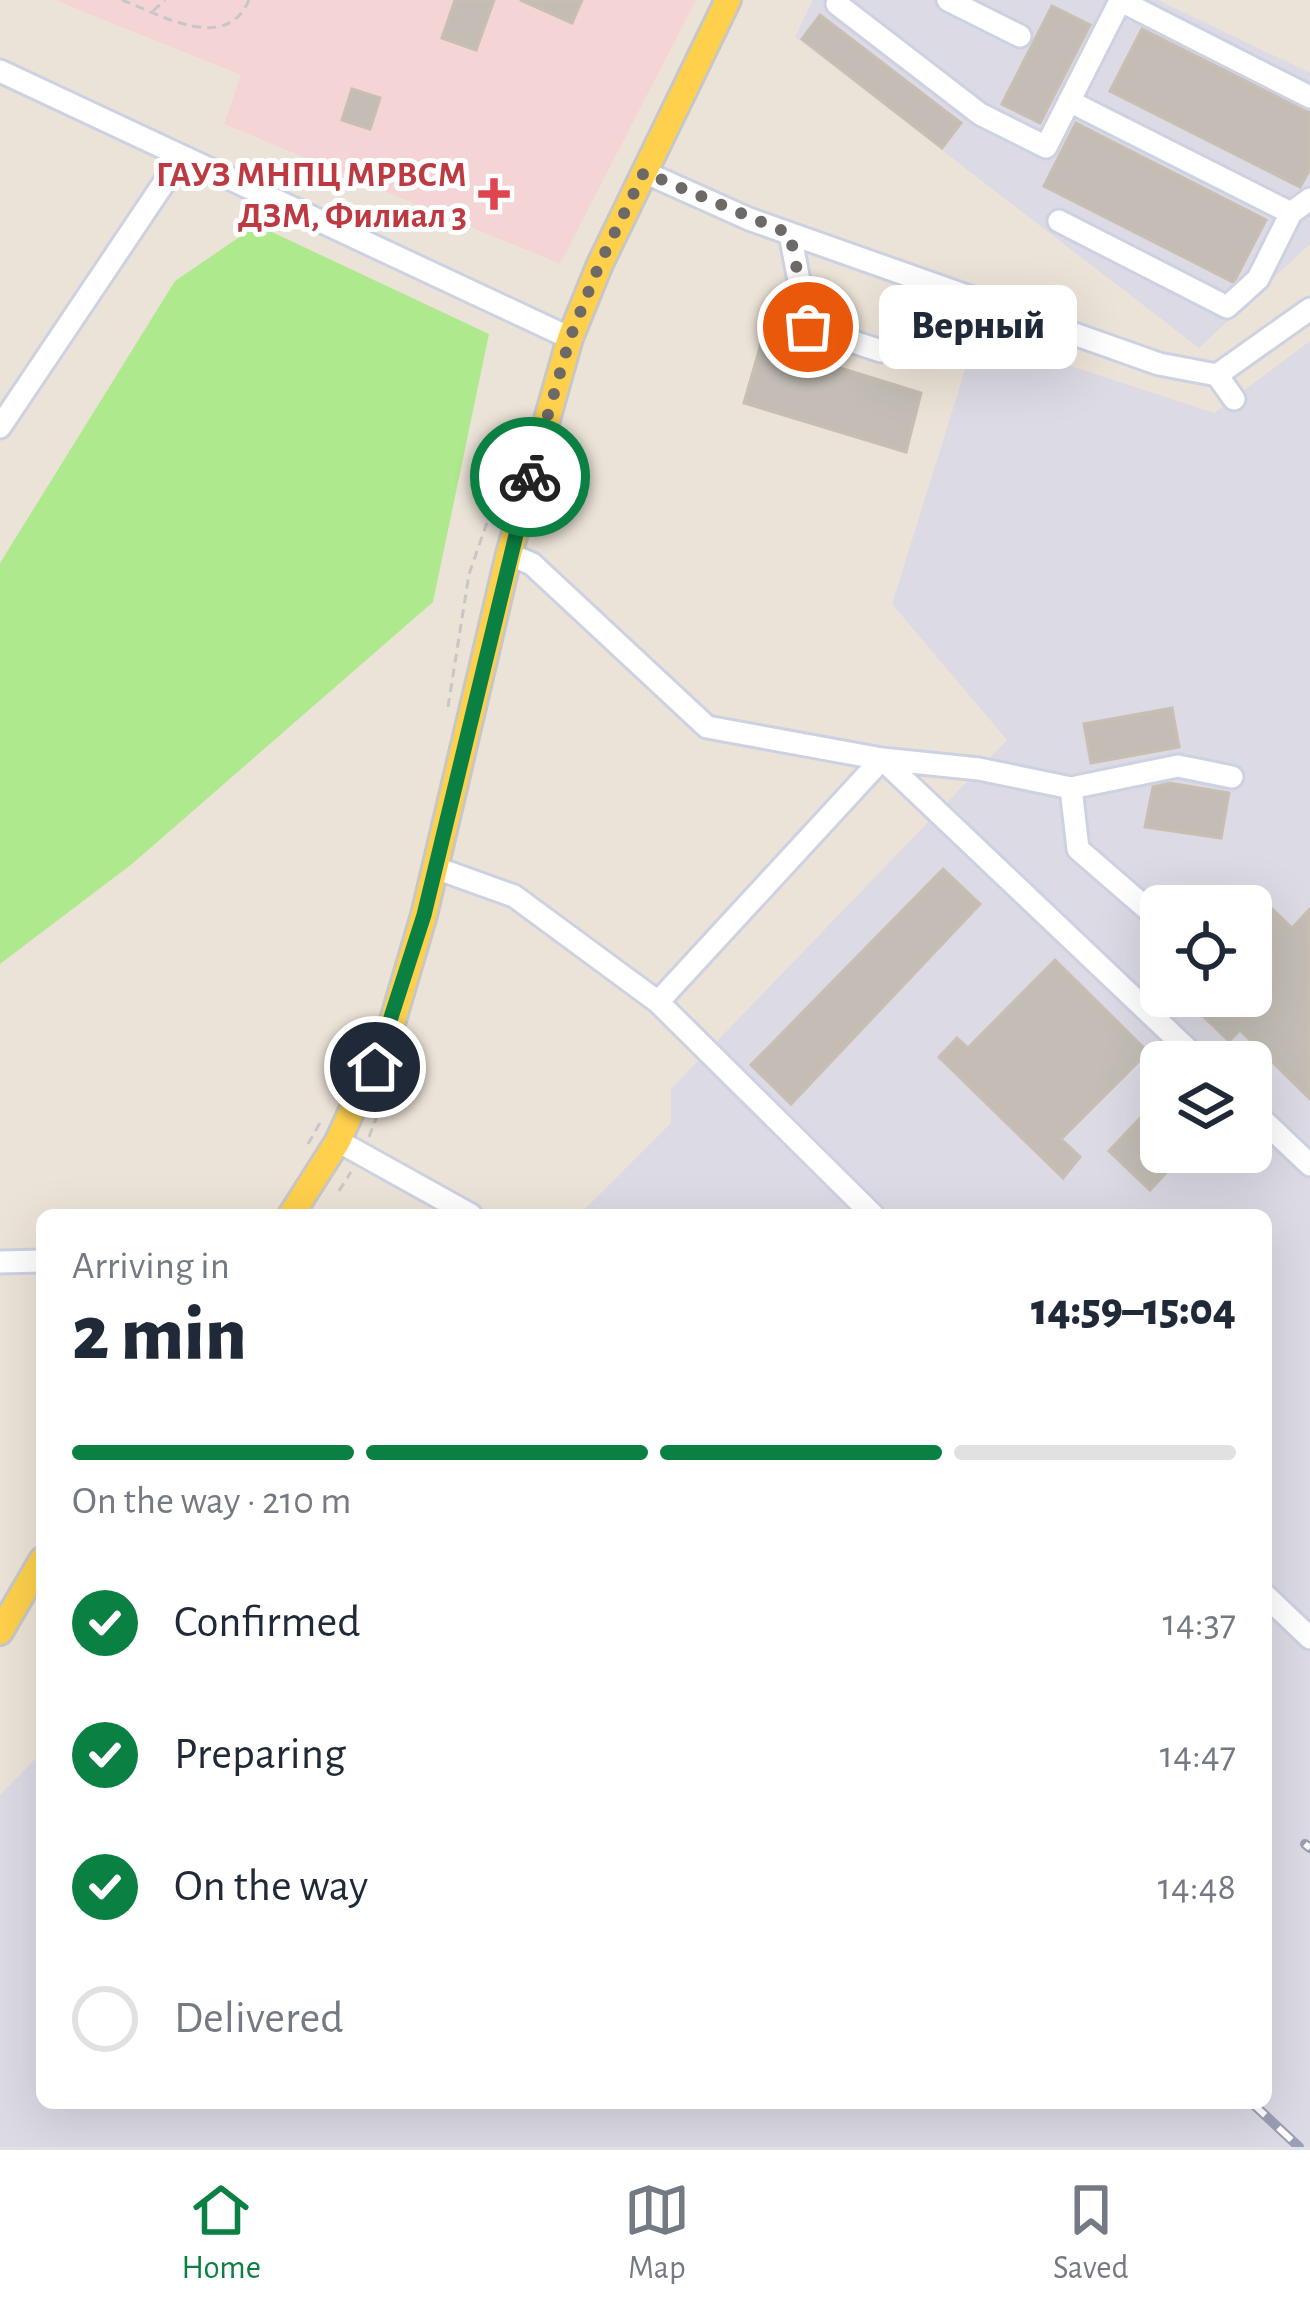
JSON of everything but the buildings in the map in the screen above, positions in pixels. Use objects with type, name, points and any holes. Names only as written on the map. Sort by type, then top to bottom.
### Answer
[{"type":"main road","points":[[294,1209],[338,1141],[393,1020],[436,868],[509,554],[570,338],[600,263],[728,0]]},
{"type":"main road","points":[[0,1632],[36,1570]]},
{"type":"street","points":[[839,0],[837,4],[980,114],[1046,148],[1119,0],[1310,97]]},
{"type":"street","points":[[948,0],[1020,36]]},
{"type":"street","points":[[0,71],[570,338]]},
{"type":"street","points":[[1059,221],[1227,307],[1258,279],[1301,206],[1069,101]]},
{"type":"street","points":[[0,427],[182,156]]},
{"type":"street","points":[[644,172],[790,234],[1159,364],[1217,375],[1234,399]]},
{"type":"street","points":[[790,234],[808,327],[881,351],[954,292]]},
{"type":"street","points":[[1217,375],[1310,309]]},
{"type":"street","points":[[509,554],[532,564],[707,727],[1071,788],[1178,766],[1232,777]]},
{"type":"street","points":[[658,1002],[882,759]]},
{"type":"street","points":[[882,759],[1179,1041]]},
{"type":"street","points":[[1071,788],[1078,849],[1140,904]]},
{"type":"street","points":[[436,868],[514,896],[658,1002],[867,1209]]},
{"type":"street","points":[[1272,1129],[1310,1165]]},
{"type":"street","points":[[338,1141],[460,1209]]},
{"type":"street","points":[[0,1262],[36,1261]]},
{"type":"street","points":[[1272,1602],[1310,1639]]},
{"type":"path","points":[[122,0],[202,30],[232,23],[243,14],[248,0]]},
{"type":"path","points":[[152,11],[165,0]]},
{"type":"path","points":[[447,721],[469,574],[497,494]]},
{"type":"path","points":[[305,1149],[326,1113]]},
{"type":"shaded area","name":"ГАУЗ МНПЦ МРВСМ ДЗМ, Филиал 3","points":[[55,0],[696,0],[560,264],[224,124],[241,75]]},
{"type":"shaded area","points":[[813,0],[1158,0],[1310,73],[1310,244],[1199,348],[795,37]]},
{"type":"shaded area","points":[[976,335],[1214,413],[1310,341],[1310,2147],[0,2147],[0,1795],[36,1758],[36,2109],[1272,2109],[1272,1209],[585,1209],[671,1123],[671,1089],[1007,740],[892,604]]},
{"type":"green space","points":[[257,225],[489,334],[433,602],[132,864],[0,964],[0,563],[175,281]]},
{"type":"railway","points":[[1305,1844],[1310,1848]]},
{"type":"railway","points":[[1258,2109],[1299,2147]]},
{"type":"way so far","points":[[530,477],[570,338],[644,172],[790,234],[808,327]]},
{"type":"place","name":"ГАУЗ МНПЦ МРВСМ ДЗМ, Филиал 3","points":[[494,194]]},
{"type":"place","name":"Верный","points":[[808,327]]},
{"type":"route","points":[[375,1067],[424,915],[530,477]]}]
